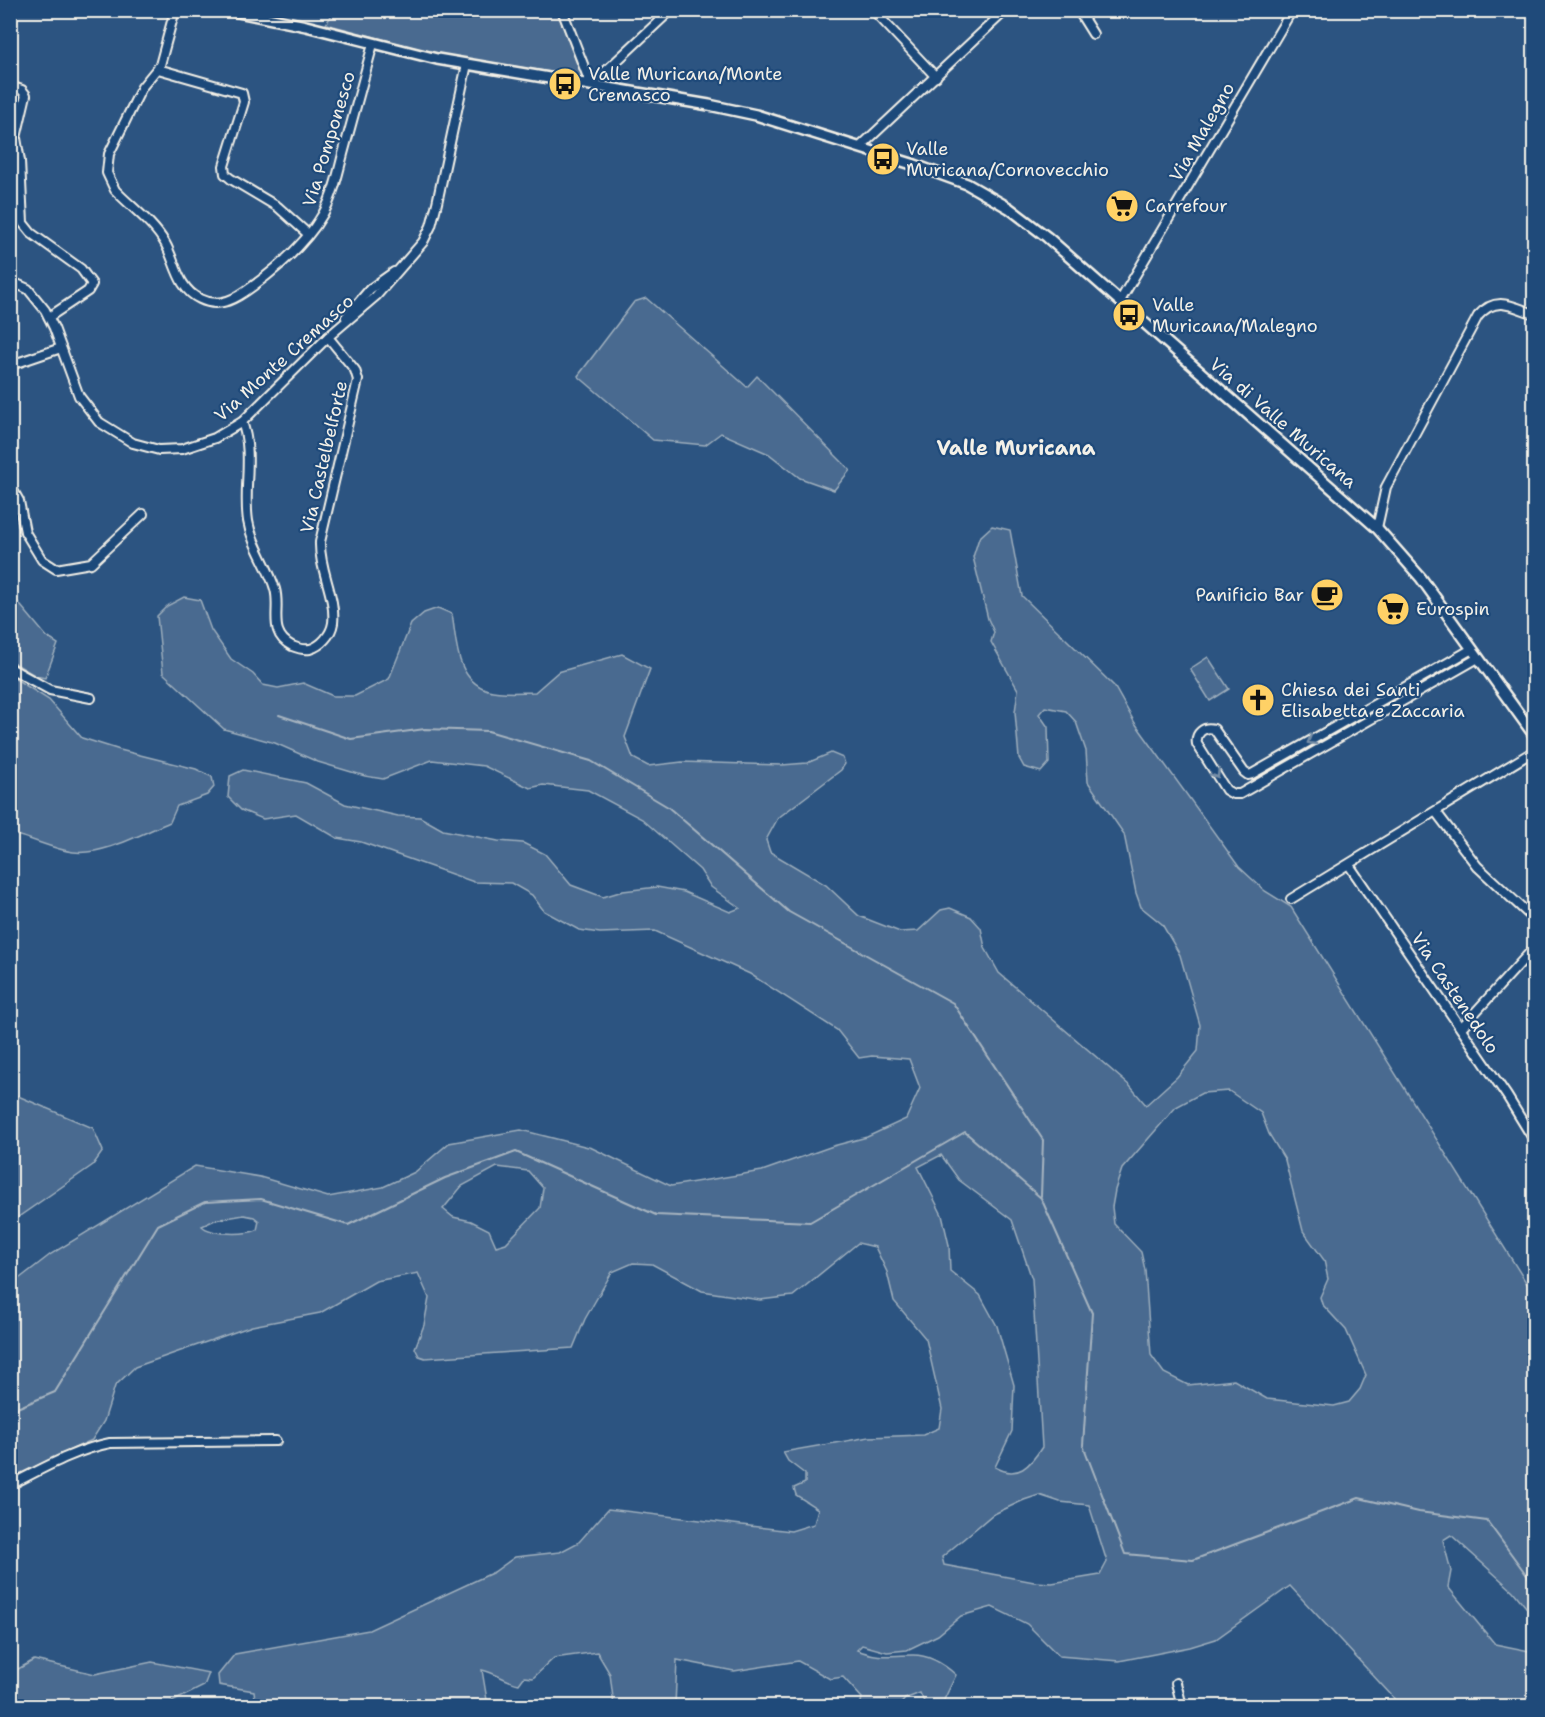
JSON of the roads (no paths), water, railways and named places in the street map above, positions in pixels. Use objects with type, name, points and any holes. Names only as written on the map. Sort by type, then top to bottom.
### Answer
[{"type":"street","name":"Via Pomponesco","points":[[175,10],[158,69],[142,87],[110,150],[107,172],[115,190],[162,239],[177,273],[188,290],[197,298],[208,302],[220,304],[231,300],[270,272],[308,234],[323,215],[329,202],[373,44]]},
{"type":"street","name":"Via di Valle Muricana","points":[[228,10],[466,64],[748,113],[915,165],[985,193],[1024,218],[1377,528],[1421,578],[1534,735]]},
{"type":"street","points":[[562,10],[591,85],[671,10]]},
{"type":"street","points":[[873,10],[936,76]]},
{"type":"street","points":[[1078,10],[1093,34]]},
{"type":"street","name":"Via Malegno","points":[[1120,301],[1292,10]]},
{"type":"street","points":[[860,147],[1002,12]]},
{"type":"street","name":"Via Monte Cremasco","points":[[10,281],[28,289],[50,317],[84,406],[99,422],[134,443],[159,450],[182,449],[215,438],[242,422],[328,337],[370,289],[405,264],[423,242],[431,226],[466,64]]},
{"type":"street","points":[[158,69],[242,93],[244,102],[224,166],[225,174],[278,207],[308,234]]},
{"type":"street","points":[[10,86],[22,90],[26,95],[16,138],[20,161],[23,223],[37,237],[81,269],[92,283],[88,291],[50,317]]},
{"type":"street","points":[[1377,528],[1386,487],[1478,316],[1484,309],[1494,304],[1512,305],[1534,314]]},
{"type":"street","name":"Via Castelbelforte","points":[[242,422],[248,448],[248,524],[276,590],[277,629],[280,636],[290,645],[310,649],[326,638],[333,623],[330,597],[320,556],[320,542],[358,380],[355,370],[328,337]]},
{"type":"street","points":[[11,365],[62,348]]},
{"type":"street","points":[[10,485],[19,501],[25,532],[42,561],[56,569],[91,563],[143,514]]},
{"type":"street","points":[[1472,649],[1252,774],[1248,775],[1244,772],[1214,729],[1208,728],[1200,732],[1196,738],[1197,744],[1226,790],[1233,794],[1240,794],[1478,658]]},
{"type":"street","points":[[10,668],[50,690],[91,698]]},
{"type":"street","points":[[1291,899],[1534,752]]},
{"type":"street","points":[[1436,812],[1477,866],[1534,919]]},
{"type":"street","name":"Via Castenedolo","points":[[1349,864],[1534,1140]]},
{"type":"street","points":[[1461,1028],[1534,948]]},
{"type":"street","points":[[10,1485],[69,1456],[110,1443],[276,1441]]},
{"type":"street","points":[[1176,1683],[1182,1707]]},
{"type":"waterway","points":[[279,715],[351,739],[425,729],[488,731],[591,761],[668,807],[789,912],[953,1003],[1043,1140],[1041,1196]]},
{"type":"waterway","points":[[10,1411],[55,1392],[158,1225],[205,1202],[261,1199],[348,1225],[445,1178],[516,1152],[656,1215],[810,1222],[965,1132],[1041,1198],[1092,1313],[1083,1445],[1125,1554],[1193,1560],[1359,1498],[1419,1512],[1487,1521],[1534,1585]]},
{"type":"place","name":"Valle Muricana/Monte Cremasco","points":[[565,84]]},
{"type":"place","name":"Valle Muricana/Cornovecchio","points":[[883,159]]},
{"type":"place","name":"Carrefour","points":[[1122,206]]},
{"type":"place","name":"Valle Muricana/Malegno","points":[[1129,315]]},
{"type":"place","name":"Panificio Bar","points":[[1327,595]]},
{"type":"place","name":"Eurospin","points":[[1393,609]]},
{"type":"place","name":"Chiesa dei Santi Elisabetta e Zaccaria","points":[[1258,700]]},
{"type":"district","name":"Valle Muricana","points":[[1016,448]]}]
